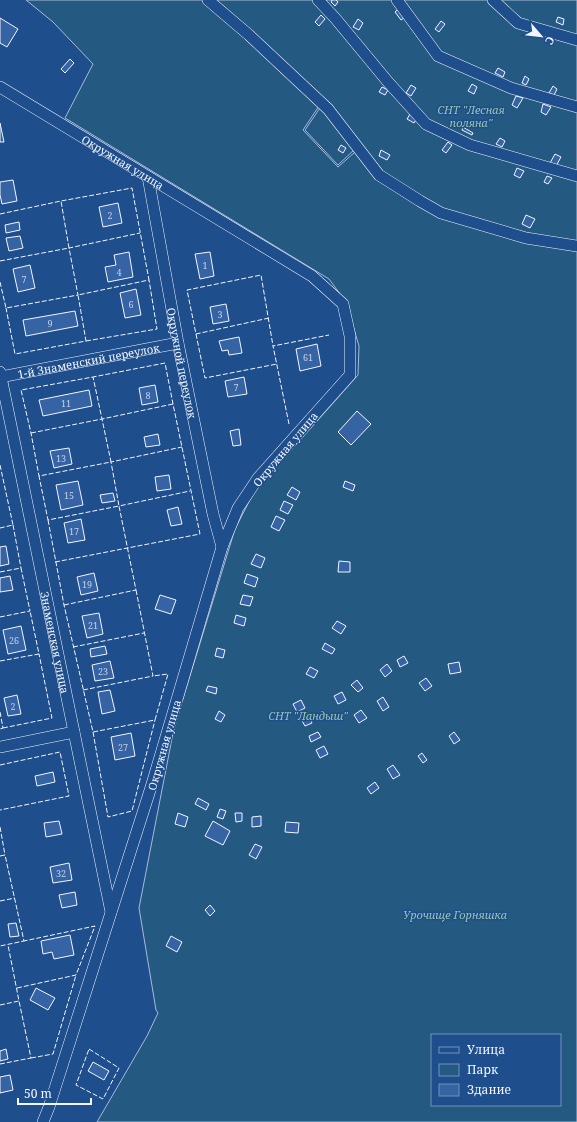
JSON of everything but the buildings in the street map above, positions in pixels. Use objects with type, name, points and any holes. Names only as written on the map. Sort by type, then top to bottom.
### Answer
[{"type":"street","points":[[208,0],[249,35],[328,109],[379,175],[441,213],[526,238],[577,246]]},
{"type":"street","points":[[318,0],[426,124],[470,145],[577,176]]},
{"type":"street","points":[[397,0],[438,56],[511,88],[577,107]]},
{"type":"street","points":[[493,0],[518,23],[577,40]]},
{"type":"street","name":"Окружная улица","points":[[0,87],[312,276],[343,304],[350,336],[350,375],[258,478],[238,508],[222,547],[155,776],[43,1122]]},
{"type":"street","name":"Окружной переулок","points":[[148,177],[178,343],[213,514],[222,547]]},
{"type":"street","name":"1-й Знаменский переулок","points":[[0,375],[178,343]]},
{"type":"street","name":"Знаменская улица","points":[[0,375],[111,914]]},
{"type":"street","points":[[0,747],[74,732]]},
{"type":"green space","points":[[26,0],[204,0],[319,106],[303,130],[338,167],[355,152],[376,179],[418,206],[440,217],[577,251],[577,1122],[97,1122],[147,1036],[158,1013],[156,1010],[139,908],[174,728],[235,529],[254,492],[358,375],[359,346],[346,302],[329,279],[65,118],[93,64],[53,22]]},
{"type":"green space","name":"СНТ \"Лесная поляна\"","points":[[210,0],[577,0],[577,250],[418,204],[355,149],[338,165],[305,130],[324,102]]},
{"type":"fence","points":[[0,214],[132,188],[149,280],[78,295],[86,341],[15,354],[6,308]]},
{"type":"fence","points":[[0,261],[69,248],[61,201]]},
{"type":"fence","points":[[0,282],[6,308],[78,295],[69,248],[140,233]]},
{"type":"fence","points":[[269,318],[196,334],[187,290],[261,275],[273,346]]},
{"type":"fence","points":[[86,341],[157,329],[149,280]]},
{"type":"fence","points":[[196,334],[205,378],[277,364]]},
{"type":"fence","points":[[289,424],[273,346],[329,335]]},
{"type":"fence","points":[[55,562],[200,534],[165,363],[93,377]]},
{"type":"fence","points":[[31,433],[102,419],[93,377],[21,390],[39,476]]},
{"type":"fence","points":[[173,404],[102,419],[111,462],[39,476],[48,520],[119,506],[111,462],[182,447]]},
{"type":"fence","points":[[0,465],[13,525],[0,528]]},
{"type":"fence","points":[[64,605],[136,590],[119,506],[190,491]]},
{"type":"fence","points":[[48,520],[64,605],[93,732],[155,720],[168,674],[153,676]]},
{"type":"fence","points":[[13,525],[21,568]]},
{"type":"fence","points":[[0,572],[21,568],[30,611],[0,617]]},
{"type":"fence","points":[[83,690],[153,676],[136,590]]},
{"type":"fence","points":[[0,661],[39,654],[30,611]]},
{"type":"fence","points":[[73,647],[144,633]]},
{"type":"fence","points":[[3,728],[52,718],[39,654]]},
{"type":"fence","points":[[0,712],[3,728],[0,729]]},
{"type":"fence","points":[[93,732],[108,817],[132,811],[155,720]]},
{"type":"fence","points":[[0,765],[60,752],[69,796],[0,810]]},
{"type":"fence","points":[[0,827],[5,855]]},
{"type":"fence","points":[[0,856],[5,855],[24,941],[0,946]]},
{"type":"fence","points":[[0,901],[15,898]]},
{"type":"fence","points":[[17,988],[76,975],[95,926],[24,941]]},
{"type":"fence","points":[[0,1005],[19,1001],[8,945]]},
{"type":"fence","points":[[31,1058],[53,1054],[76,975]]},
{"type":"fence","points":[[0,1064],[31,1058],[19,1001]]},
{"type":"fence","points":[[89,1049],[119,1068],[103,1099],[76,1085],[89,1049]]},
{"type":"park label","name":"СНТ \"Ландыш\"","points":[[308,715]]},
{"type":"park label","name":"Урочище Горняшка","points":[[455,914]]}]
